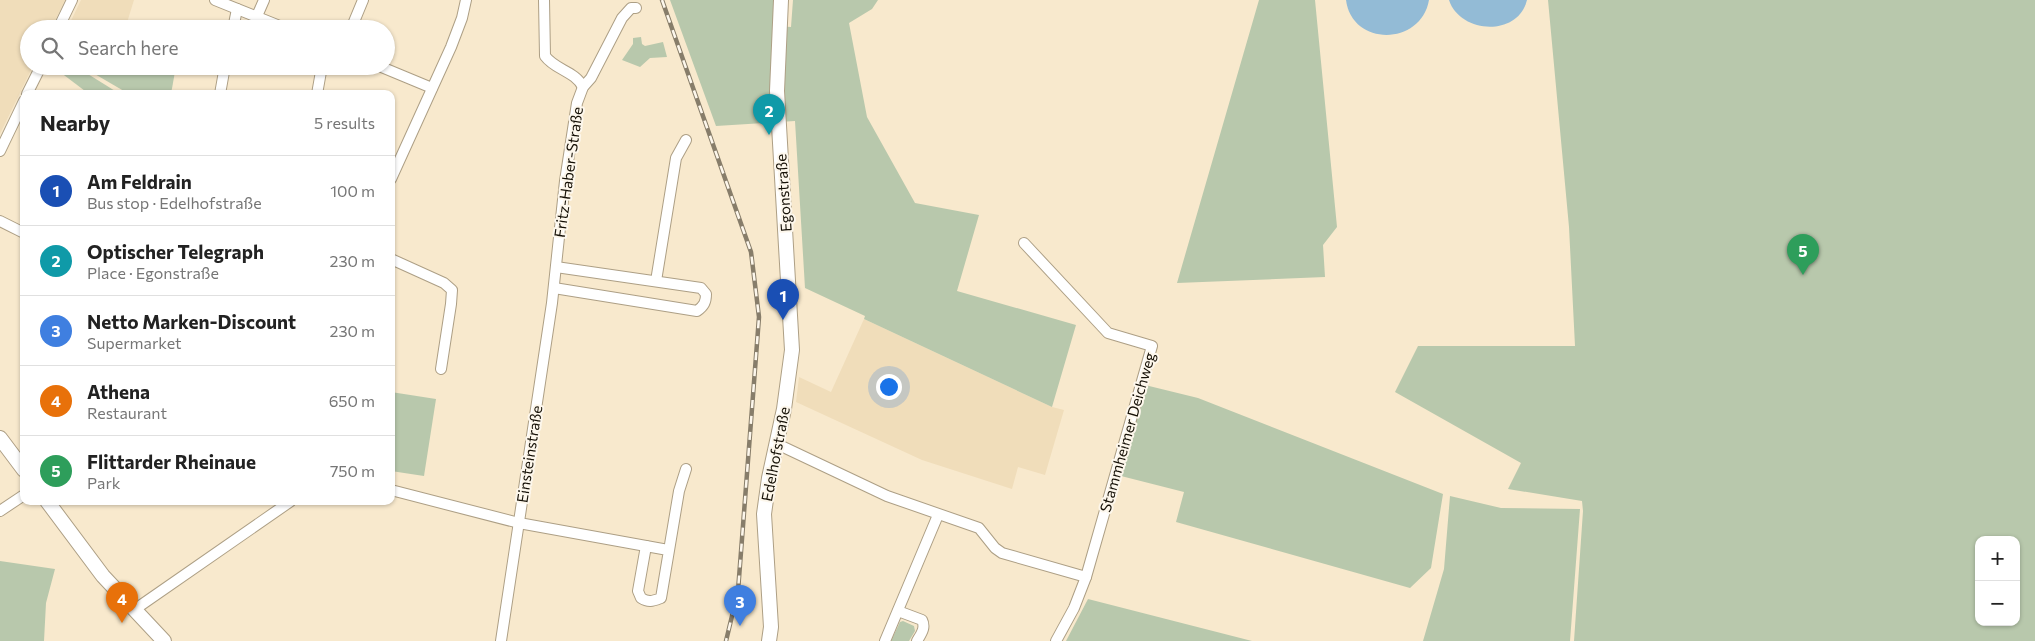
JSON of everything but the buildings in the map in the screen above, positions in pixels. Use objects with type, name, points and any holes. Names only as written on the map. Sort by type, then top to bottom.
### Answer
[{"type":"street","points":[[62,20],[72,0]]},
{"type":"street","points":[[215,0],[266,20]]},
{"type":"street","points":[[257,16],[264,0]]},
{"type":"street","points":[[355,20],[363,0]]},
{"type":"street","points":[[395,169],[456,33],[466,0]]},
{"type":"street","points":[[544,0],[545,56],[550,62],[577,79],[583,87]]},
{"type":"street","name":"Egonstraße","points":[[780,0],[777,91],[788,266]]},
{"type":"street","name":"Fritz-Haber-Straße","points":[[556,267],[577,103],[583,87],[591,78],[622,18],[631,8],[636,8]]},
{"type":"street","points":[[235,20],[237,9]]},
{"type":"street","points":[[395,73],[432,88]]},
{"type":"street","points":[[29,90],[36,75]]},
{"type":"street","points":[[221,90],[223,75]]},
{"type":"street","points":[[317,90],[320,75]]},
{"type":"street","points":[[0,151],[20,108]]},
{"type":"street","points":[[656,282],[676,158],[686,140]]},
{"type":"street","points":[[0,221],[20,231]]},
{"type":"street","name":"Stammheimer Deichweg","points":[[1024,244],[1108,333],[1152,346],[1086,577],[1056,641]]},
{"type":"street","points":[[395,261],[444,283],[452,290],[441,369]]},
{"type":"street","name":"Edelhofstraße","points":[[768,641],[771,627],[764,514],[768,478],[784,409],[792,350],[788,266]]},
{"type":"street","points":[[554,288],[697,311],[703,307],[706,301],[706,294],[701,288],[556,267]]},
{"type":"street","name":"Einsteinstraße","points":[[500,641],[556,267]]},
{"type":"street","points":[[0,438],[20,465]]},
{"type":"street","points":[[777,444],[887,496],[979,528],[995,548],[1002,553],[1086,577]]},
{"type":"street","points":[[646,546],[638,591],[641,598],[652,602],[661,598],[679,491],[686,470]]},
{"type":"street","points":[[395,491],[519,523],[668,550]]},
{"type":"street","points":[[0,511],[20,498]]},
{"type":"street","points":[[50,505],[102,576],[164,641]]},
{"type":"street","points":[[134,610],[285,505]]},
{"type":"street","points":[[885,641],[938,515]]},
{"type":"street","points":[[898,611],[922,620],[924,624],[918,641]]},
{"type":"shaded area","points":[[0,0],[65,0],[55,20],[20,20],[20,75],[29,75],[0,134]]},
{"type":"shaded area","points":[[81,0],[134,0],[128,20],[71,20]]},
{"type":"shaded area","points":[[864,319],[1052,407],[1064,410],[1045,475],[1018,467],[1012,489],[922,460],[796,402],[799,377],[831,392]]},
{"type":"green space","points":[[670,0],[778,0],[776,26],[791,27],[793,0],[878,0],[872,9],[849,23],[867,117],[915,203],[979,215],[957,291],[1076,325],[1052,407],[864,319],[865,316],[805,288],[795,121],[716,126]]},
{"type":"green space","points":[[1259,0],[1315,0],[1337,227],[1323,245],[1325,277],[1177,283]]},
{"type":"green space","points":[[1548,0],[2035,0],[2035,641],[1574,641],[1583,511],[1582,501],[1508,489],[1521,463],[1395,392],[1418,346],[1575,346],[1569,227]]},
{"type":"green space","points":[[641,37],[642,44],[645,46],[663,42],[667,57],[650,58],[640,67],[622,60],[633,44],[633,38]]},
{"type":"green space","points":[[64,75],[89,75],[114,90],[84,90]]},
{"type":"green space","points":[[96,75],[174,75],[172,90],[122,90]]},
{"type":"green space","points":[[1145,385],[1198,398],[1443,494],[1431,568],[1410,588],[1176,522],[1184,492],[1121,476]]},
{"type":"green space","points":[[395,393],[436,399],[424,476],[395,472]]},
{"type":"green space","points":[[1450,496],[1501,508],[1580,509],[1570,641],[1423,641],[1444,569]]},
{"type":"green space","points":[[0,561],[55,569],[46,603],[44,641],[0,641]]},
{"type":"green space","points":[[1088,599],[1252,641],[1066,641]]},
{"type":"green space","points":[[903,621],[914,626],[915,631],[909,641],[891,641],[900,622]]},
{"type":"water","points":[[1346,0],[1429,0],[1423,15],[1414,26],[1401,33],[1387,35],[1373,33],[1360,26],[1351,15]]},
{"type":"water","points":[[1449,0],[1527,0],[1522,12],[1513,20],[1489,27],[1476,25],[1465,20],[1455,11]]},
{"type":"railway","points":[[662,0],[751,252],[759,317],[738,591],[726,641]]},
{"type":"place","name":"Optischer Telegraph","points":[[769,135]]},
{"type":"place","name":"Flittarder Rheinaue","points":[[1803,275]]},
{"type":"place","name":"Am Feldrain","points":[[783,320]]},
{"type":"place","name":"Athena","points":[[122,623]]},
{"type":"place","name":"Netto Marken-Discount","points":[[740,626]]}]
